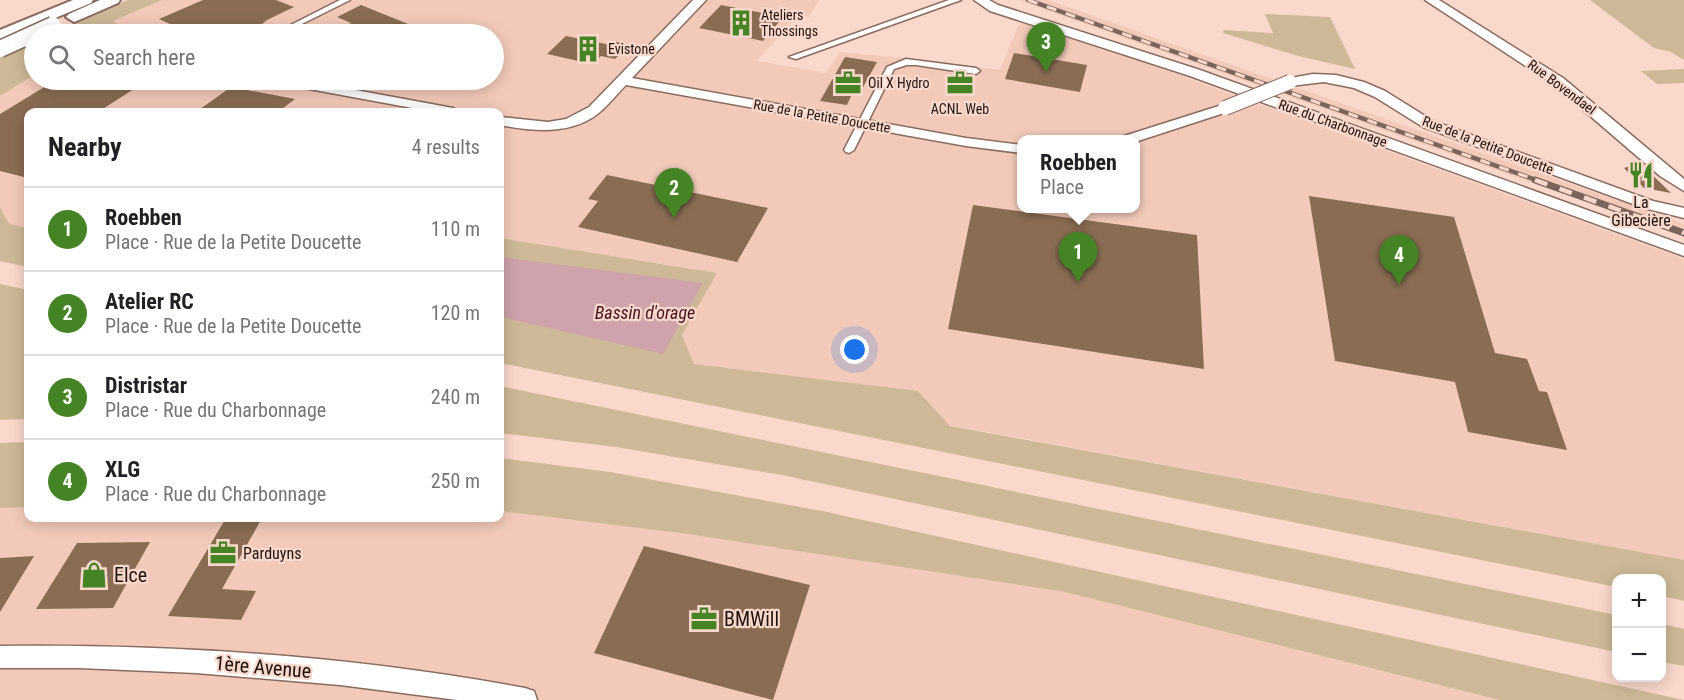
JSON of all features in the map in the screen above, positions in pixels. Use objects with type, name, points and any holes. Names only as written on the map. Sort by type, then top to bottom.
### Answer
[{"type":"highway","points":[[30,24],[86,0]]},
{"type":"highway","points":[[58,24],[112,0]]},
{"type":"highway","points":[[0,38],[24,27]]},
{"type":"highway","points":[[0,49],[24,39]]},
{"type":"street","points":[[297,24],[346,0]]},
{"type":"street","points":[[504,122],[547,128],[576,121],[594,110],[700,0]]},
{"type":"street","points":[[793,57],[957,0]]},
{"type":"street","name":"Rue du Charbonnage","points":[[980,0],[994,8],[1195,73],[1684,251]]},
{"type":"street","name":"Rue Bovendael","points":[[1431,0],[1558,81],[1684,186]]},
{"type":"street","points":[[0,38],[24,41]]},
{"type":"street","points":[[849,150],[891,67],[906,62],[916,62],[976,70]]},
{"type":"street","name":"Rue de la Petite Doucette","points":[[1140,135],[1225,108],[1290,82],[1315,78],[1354,84],[1382,95],[1408,114],[1428,124],[1649,205],[1684,213]]},
{"type":"street","name":"Rue de la Petite Doucette","points":[[623,80],[966,142],[1017,148]]},
{"type":"street","points":[[335,90],[432,108]]},
{"type":"street","name":"1ère Avenue","points":[[0,657],[135,657],[249,664],[371,676],[525,700]]},
{"type":"shaded area","points":[[128,0],[162,0],[113,21],[118,24],[72,24]]},
{"type":"shaded area","points":[[162,0],[819,0],[809,17],[798,15],[757,61],[826,73],[840,52],[1000,70],[1018,26],[1024,23],[1124,55],[1684,260],[1684,560],[949,425],[917,391],[694,364],[682,335],[717,273],[504,239],[504,108],[24,108],[24,227],[9,224],[0,207],[0,96],[24,81],[24,90],[504,90],[504,24],[118,24],[113,21]]},
{"type":"shaded area","points":[[1018,0],[1048,0],[1684,224],[1684,237]]},
{"type":"shaded area","points":[[1590,0],[1684,0],[1684,60],[1671,52],[1654,48]]},
{"type":"shaded area","points":[[1265,14],[1330,17],[1355,69],[1298,56],[1223,33],[1224,30],[1273,33]]},
{"type":"shaded area","points":[[24,45],[24,81],[0,96],[0,56]]},
{"type":"shaded area","points":[[1684,69],[1684,83],[1657,84],[1641,71]]},
{"type":"shaded area","points":[[0,207],[9,224],[24,227],[24,266],[0,261]]},
{"type":"shaded area","points":[[504,239],[717,273],[682,335],[694,364],[918,391],[950,426],[1684,560],[1684,601],[1666,597],[1666,574],[1612,574],[1612,586],[504,364]]},
{"type":"shaded area","points":[[0,284],[24,289],[24,419],[0,420]]},
{"type":"shaded area","points":[[504,387],[1612,614],[1612,651],[782,475],[616,447],[504,433]]},
{"type":"shaded area","points":[[24,442],[24,507],[0,508],[0,443]]},
{"type":"shaded area","points":[[504,459],[610,472],[822,511],[1684,700],[1500,700],[1065,592],[688,534],[504,511]]},
{"type":"shaded area","points":[[24,507],[24,522],[504,522],[504,511],[688,534],[1065,592],[1500,700],[0,700],[0,508]]},
{"type":"shaded area","points":[[1666,625],[1684,629],[1684,666],[1666,663]]},
{"type":"water","name":"Bassin d'orage","points":[[504,258],[703,283],[663,354],[504,318]]},
{"type":"building","points":[[203,0],[276,0],[294,7],[262,24],[170,24],[159,19]]},
{"type":"building","points":[[361,5],[408,24],[349,24],[351,23],[337,17]]},
{"type":"building","name":"Ateliers Thossings","points":[[721,5],[783,17],[763,41],[699,28]]},
{"type":"building","name":"Evistone","points":[[566,36],[611,45],[614,41],[629,45],[615,59],[601,56],[592,64],[547,54]]},
{"type":"building","points":[[1014,53],[1087,65],[1080,92],[1005,79]]},
{"type":"building","points":[[845,57],[877,62],[861,91],[854,90],[847,105],[820,101]]},
{"type":"building","points":[[40,90],[132,90],[104,108],[24,108],[24,177],[0,171],[0,114]]},
{"type":"building","points":[[227,90],[247,90],[295,99],[283,108],[202,108]]},
{"type":"building","name":"La Gibecière","points":[[1640,163],[1671,193],[1644,188],[1624,168]]},
{"type":"building","points":[[607,175],[768,208],[737,262],[578,227],[598,201],[588,199]]},
{"type":"building","points":[[1309,196],[1454,217],[1495,353],[1527,359],[1539,391],[1547,392],[1567,450],[1468,432],[1455,382],[1335,361]]},
{"type":"building","points":[[973,205],[1017,211],[1017,213],[1033,213],[1197,235],[1204,369],[948,329]]},
{"type":"building","name":"Parduyns","points":[[224,522],[260,522],[222,589],[256,591],[241,620],[168,616]]},
{"type":"building","name":"Elce","points":[[150,542],[113,608],[36,609],[77,543]]},
{"type":"building","name":"BMWill","points":[[644,546],[810,585],[773,700],[594,653]]},
{"type":"building","points":[[34,556],[0,612],[0,558]]},
{"type":"railway","points":[[1028,0],[1539,181]]},
{"type":"railway","points":[[1535,180],[1684,233]]},
{"type":"place","name":"Ateliers Thossings","points":[[741,23]]},
{"type":"place","name":"Evistone","points":[[588,49]]},
{"type":"place","name":"Distristar","points":[[1046,72]]},
{"type":"place","name":"Oil X Hydro","points":[[848,83]]},
{"type":"place","name":"ACNL Web","points":[[960,83]]},
{"type":"place","name":"La Gibecière","points":[[1641,175]]},
{"type":"place","name":"Atelier RC","points":[[674,218]]},
{"type":"place","name":"Roebben","points":[[1078,282]]},
{"type":"place","name":"XLG","points":[[1399,285]]},
{"type":"place","name":"Parduyns","points":[[223,553]]},
{"type":"place","name":"Elce","points":[[94,575]]},
{"type":"place","name":"BMWill","points":[[704,619]]}]
